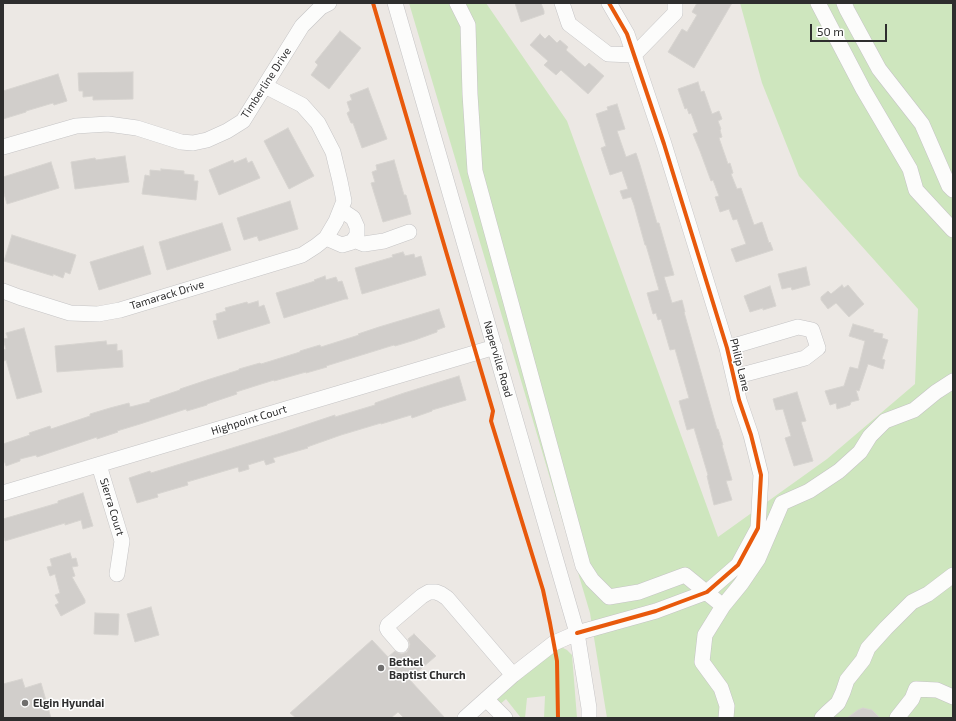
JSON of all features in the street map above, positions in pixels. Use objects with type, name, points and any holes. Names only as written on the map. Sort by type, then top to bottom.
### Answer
[{"type":"street","name":"Timberline Drive","points":[[3,147],[76,126],[108,124],[136,128],[181,142],[193,144],[228,131],[243,121],[302,26],[321,7],[328,3]]},
{"type":"street","name":"Naperville Road","points":[[395,3],[578,633],[589,708],[589,718]]},
{"type":"street","points":[[457,3],[468,25],[470,94],[475,170],[583,566],[592,580],[609,597],[639,592],[685,575],[723,606]]},
{"type":"street","points":[[562,3],[569,24],[608,54],[634,55],[675,13],[675,3]]},
{"type":"street","name":"Philip Lane","points":[[466,718],[513,674],[554,643],[578,633],[656,610],[707,592],[738,565],[758,528],[761,475],[751,435],[739,400],[727,348],[666,152],[627,34],[609,3]]},
{"type":"street","points":[[818,3],[863,89],[910,169],[916,190],[953,230]]},
{"type":"street","points":[[844,3],[879,69],[922,124],[949,186],[953,190]]},
{"type":"street","name":"Tamarack Drive","points":[[3,291],[70,313],[98,314],[120,310],[302,255],[316,246],[326,238],[336,221],[344,201],[333,152],[318,123],[302,105],[265,86]]},
{"type":"street","points":[[326,238],[342,245],[354,240],[357,234],[353,218],[341,210]]},
{"type":"street","points":[[354,240],[364,244],[384,241],[409,232]]},
{"type":"street","points":[[727,348],[798,328],[812,330],[818,348],[805,358],[734,377]]},
{"type":"street","name":"Highpoint Court","points":[[3,493],[495,347]]},
{"type":"street","points":[[726,718],[727,706],[721,688],[702,662],[705,635],[723,606],[741,584],[758,559],[782,504],[809,491],[839,471],[860,452],[870,436],[885,421],[914,410],[936,392],[953,381]]},
{"type":"street","name":"Sierra Court","points":[[99,465],[122,541],[117,574]]},
{"type":"street","points":[[822,718],[838,703],[847,680],[863,660],[868,648],[886,628],[912,602],[928,594],[953,576]]},
{"type":"street","points":[[401,645],[388,630],[388,625],[422,596],[429,592],[436,592],[447,598],[513,674]]},
{"type":"street","points":[[898,718],[912,699],[916,689],[936,690],[953,697]]},
{"type":"street","points":[[486,699],[506,718]]},
{"type":"green space","points":[[409,3],[486,3],[567,121],[718,537],[827,459],[915,384],[918,309],[799,176],[762,83],[740,3],[953,3],[953,718],[607,718],[590,613]]},
{"type":"green space","points":[[558,648],[567,650],[572,655],[577,718],[544,718],[545,696],[527,698],[525,718],[521,718],[506,699],[498,706],[492,700]]},
{"type":"building","points":[[515,3],[541,3],[544,14],[521,22]]},
{"type":"building","points":[[697,3],[732,3],[694,68],[668,52],[682,29],[687,32],[697,15],[692,12]]},
{"type":"building","points":[[340,31],[361,48],[329,89],[311,75],[318,65],[315,62]]},
{"type":"building","points":[[540,34],[545,39],[549,35],[557,43],[560,40],[568,47],[566,50],[585,67],[589,63],[604,76],[588,94],[561,70],[556,75],[544,65],[548,61],[530,45]]},
{"type":"building","points":[[133,72],[133,99],[93,100],[93,96],[83,97],[83,91],[79,91],[78,73]]},
{"type":"building","points":[[58,74],[67,101],[54,105],[53,103],[3,119],[3,91]]},
{"type":"building","points":[[698,82],[701,92],[704,91],[712,114],[719,111],[722,119],[718,121],[722,137],[719,138],[728,164],[730,163],[733,173],[731,174],[737,189],[741,188],[754,225],[762,222],[773,250],[736,262],[731,249],[746,244],[737,219],[733,220],[729,209],[720,212],[715,197],[719,196],[713,180],[711,181],[693,134],[698,132],[691,113],[689,114],[687,108],[685,109],[678,89]]},
{"type":"building","points":[[368,88],[387,139],[362,148],[353,123],[351,123],[347,113],[350,111],[347,102],[352,100],[350,95]]},
{"type":"building","points":[[617,104],[625,129],[617,131],[626,157],[636,153],[640,165],[674,275],[664,277],[672,303],[682,300],[684,312],[732,480],[726,481],[732,500],[714,505],[708,475],[694,428],[687,430],[679,401],[689,398],[675,349],[670,350],[661,319],[658,320],[656,313],[653,314],[647,293],[659,290],[634,205],[631,197],[623,199],[620,191],[628,189],[622,171],[610,175],[601,148],[606,146],[596,114],[608,110],[607,107]]},
{"type":"building","points":[[288,128],[314,176],[289,189],[264,141]]},
{"type":"building","points":[[125,156],[129,182],[75,189],[71,162],[95,158],[96,160]]},
{"type":"building","points":[[246,158],[248,163],[252,161],[260,178],[219,195],[209,170],[233,160],[234,163]]},
{"type":"building","points":[[394,160],[411,214],[383,222],[371,183],[375,182],[372,172],[377,170],[376,165]]},
{"type":"building","points":[[51,162],[59,188],[7,204],[3,190],[3,177]]},
{"type":"building","points":[[161,169],[184,171],[184,174],[194,175],[194,181],[198,181],[196,200],[142,194],[145,175],[150,176],[150,170],[161,171]]},
{"type":"building","points":[[290,201],[298,229],[259,241],[257,236],[244,240],[237,218]]},
{"type":"building","points":[[222,223],[231,250],[167,270],[159,242]]},
{"type":"building","points":[[12,235],[76,255],[70,274],[65,272],[63,278],[4,261]]},
{"type":"building","points":[[143,246],[151,274],[99,290],[90,262]]},
{"type":"building","points":[[403,252],[405,256],[414,254],[415,258],[421,256],[426,275],[362,294],[355,268],[393,257],[392,255]]},
{"type":"building","points":[[806,267],[810,285],[792,290],[791,287],[782,289],[778,274]]},
{"type":"building","points":[[325,276],[326,280],[336,277],[338,282],[342,281],[348,299],[284,318],[276,293],[315,281],[314,280]]},
{"type":"building","points":[[842,285],[844,288],[848,285],[864,304],[849,317],[836,303],[828,309],[821,300],[821,297],[828,291],[831,294]]},
{"type":"building","points":[[770,286],[776,306],[750,312],[744,296]]},
{"type":"building","points":[[258,301],[259,307],[264,305],[270,323],[218,339],[213,321],[217,320],[216,314],[226,311],[225,308],[247,302],[248,304]]},
{"type":"building","points":[[439,309],[445,327],[437,330],[437,332],[415,340],[395,346],[394,345],[306,373],[274,380],[236,392],[237,394],[207,405],[187,411],[186,409],[97,439],[97,437],[37,457],[36,455],[20,459],[20,461],[6,466],[3,457],[3,444],[30,435],[29,433],[50,426],[51,429],[90,416],[90,414],[129,403],[130,407],[150,402],[150,400],[239,369],[261,364],[320,345],[321,347],[379,327]]},
{"type":"building","points":[[853,324],[874,330],[873,332],[883,334],[882,338],[888,340],[882,359],[885,360],[883,369],[868,364],[859,391],[856,390],[859,400],[851,402],[850,405],[837,409],[836,403],[830,405],[825,391],[844,386],[850,367],[858,369],[865,341],[849,336]]},
{"type":"building","points":[[24,328],[42,392],[17,399],[6,360],[4,361],[3,350],[6,349],[3,339],[8,338],[6,333]]},
{"type":"building","points":[[106,341],[107,345],[117,344],[117,351],[122,350],[123,367],[57,372],[55,346]]},
{"type":"building","points":[[459,376],[466,400],[432,410],[412,418],[411,415],[341,435],[307,447],[308,448],[273,458],[275,462],[266,465],[264,460],[248,465],[249,469],[239,472],[238,467],[187,482],[188,485],[157,494],[158,497],[137,503],[129,478],[150,471],[151,473],[335,415],[335,417],[375,405],[375,403]]},
{"type":"building","points":[[797,392],[806,421],[801,422],[813,461],[794,466],[785,438],[791,436],[783,409],[776,410],[773,399]]},
{"type":"building","points":[[83,493],[93,526],[83,529],[81,520],[65,525],[65,523],[5,541],[3,535],[3,519],[58,503],[58,501]]},
{"type":"building","points":[[70,553],[72,559],[76,558],[78,566],[72,567],[75,576],[72,577],[85,600],[85,603],[61,616],[55,605],[59,603],[55,595],[60,593],[55,574],[50,576],[47,567],[52,566],[50,559]]},
{"type":"building","points":[[151,607],[159,635],[135,642],[127,614]]},
{"type":"building","points":[[95,613],[119,614],[118,635],[94,634]]},
{"type":"building","name":"Bethel Baptist Church","points":[[414,634],[436,656],[409,679],[445,718],[404,718],[398,712],[391,718],[296,718],[290,713],[372,640],[388,657],[395,651],[402,654],[407,652],[410,644],[408,639]]},
{"type":"building","name":"Elgin Hyundai","points":[[22,679],[25,688],[41,683],[51,718],[3,718],[3,684]]},
{"type":"building","points":[[863,708],[872,710],[880,718],[847,718]]},
{"type":"cycle path","points":[[373,3],[493,411],[491,421],[543,590],[557,661],[558,718]]},
{"type":"cycle path","points":[[577,633],[656,611],[707,592],[738,565],[758,528],[761,475],[751,435],[739,400],[727,348],[664,144],[627,34],[609,3]]},
{"type":"place","name":"Bethel Baptist Church","points":[[381,668]]},
{"type":"place","name":"Elgin Hyundai","points":[[25,703]]}]
